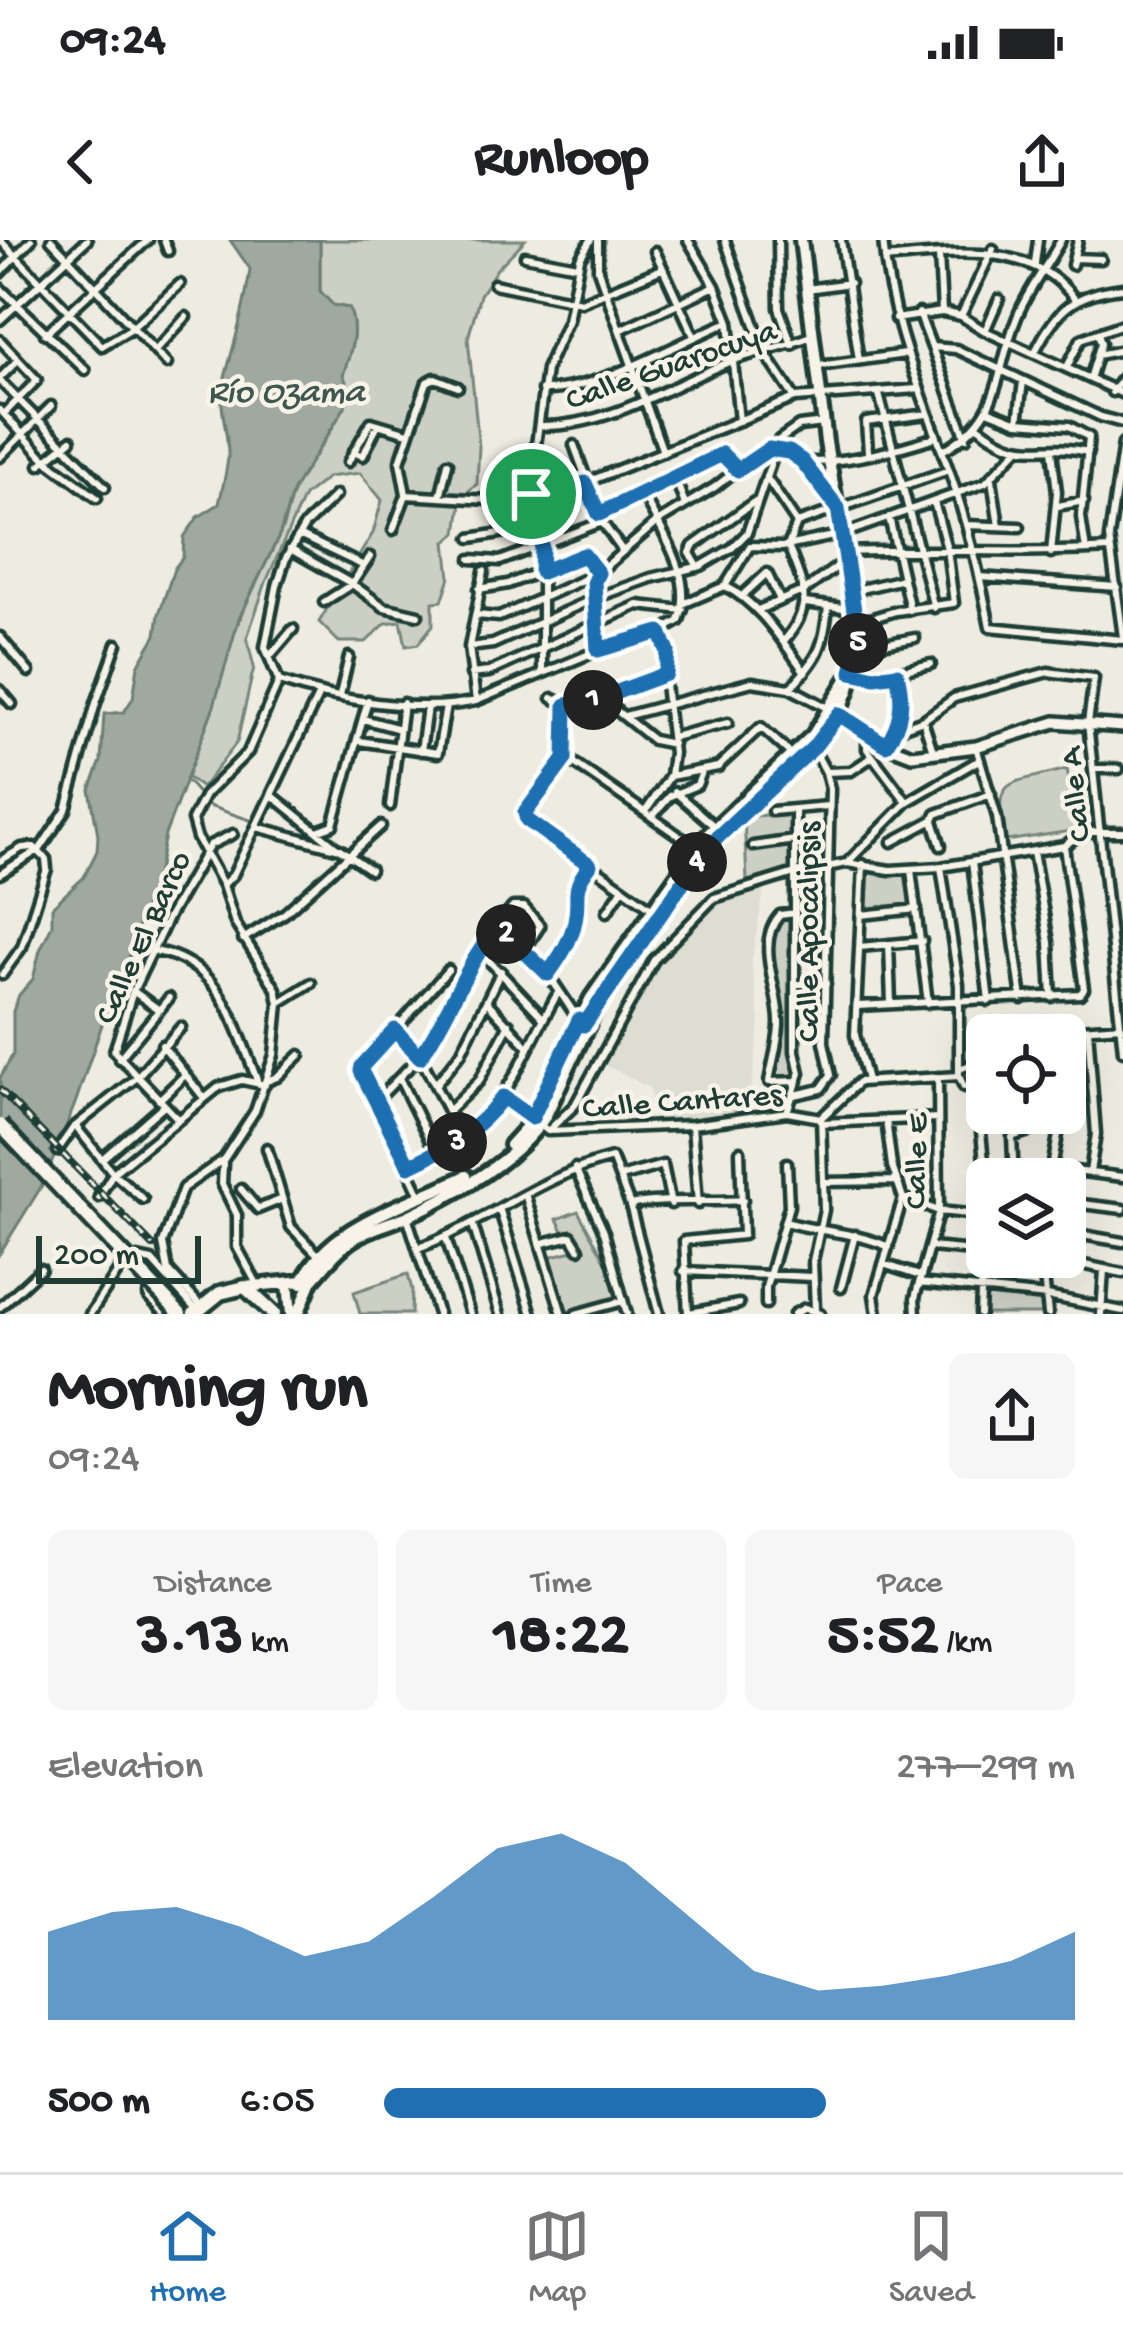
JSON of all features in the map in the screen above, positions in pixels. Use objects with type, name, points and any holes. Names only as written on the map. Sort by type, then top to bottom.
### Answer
[{"type":"main road","points":[[700,851],[810,745],[846,687],[857,650],[848,556],[824,423],[801,240]]},
{"type":"main road","points":[[197,1310],[220,1293],[300,1282],[359,1235],[489,1170],[540,1124],[582,1023],[715,827],[791,755],[810,745]]},
{"type":"main road","points":[[295,1314],[300,1282],[355,1226],[406,1211],[421,1198],[486,1164],[540,1124]]},
{"type":"main road","points":[[0,1125],[180,1314]]},
{"type":"main road","points":[[0,1136],[160,1306]]},
{"type":"main road","points":[[295,1314],[300,1282]]},
{"type":"main road","points":[[252,1287],[274,1314]]},
{"type":"street","points":[[0,240],[106,346],[180,284]]},
{"type":"street","points":[[0,273],[32,240]]},
{"type":"street","points":[[51,240],[167,364]]},
{"type":"street","points":[[0,320],[87,240]]},
{"type":"street","points":[[125,240],[135,251]]},
{"type":"street","points":[[45,334],[148,240]]},
{"type":"street","points":[[164,240],[168,251]]},
{"type":"street","points":[[542,672],[542,548],[531,494],[542,389],[574,301],[578,266],[594,240]]},
{"type":"street","points":[[594,240],[598,270],[663,452]]},
{"type":"street","points":[[688,240],[729,322],[739,421]]},
{"type":"street","points":[[725,240],[765,352],[795,398]]},
{"type":"street","points":[[778,240],[779,308],[792,345]]},
{"type":"street","points":[[841,240],[859,361]]},
{"type":"street","points":[[883,240],[895,319],[957,494],[989,627],[1123,638],[1109,528],[1123,443]]},
{"type":"street","points":[[1035,263],[1038,240]]},
{"type":"street","points":[[942,451],[966,438],[990,411],[998,371],[1022,306],[1061,240]]},
{"type":"street","points":[[1078,240],[1073,262],[1102,259]]},
{"type":"street","points":[[885,259],[981,244],[1035,263],[1066,286],[1076,302]]},
{"type":"street","points":[[961,316],[993,250]]},
{"type":"street","points":[[655,251],[694,336]]},
{"type":"street","points":[[939,254],[942,311]]},
{"type":"street","points":[[525,256],[578,266]]},
{"type":"street","points":[[494,284],[590,301],[662,268]]},
{"type":"street","points":[[807,289],[850,283]]},
{"type":"street","points":[[618,331],[715,286]]},
{"type":"street","points":[[0,288],[85,370]]},
{"type":"street","points":[[1035,353],[1050,322],[1076,302],[1091,293],[1123,288]]},
{"type":"street","points":[[985,332],[999,299]]},
{"type":"street","points":[[895,319],[942,311],[961,316],[985,332],[1123,394]]},
{"type":"street","points":[[919,313],[966,438]]},
{"type":"street","points":[[155,351],[186,317]]},
{"type":"street","points":[[542,389],[561,389],[632,364],[729,322]]},
{"type":"street","points":[[1067,367],[1081,339],[1123,324]]},
{"type":"street","points":[[1090,379],[1101,343],[1098,333]]},
{"type":"street","name":"Calle Guarocuya","points":[[540,426],[588,420],[735,359],[814,335]]},
{"type":"street","points":[[0,340],[37,380],[2,412],[43,462],[97,498]]},
{"type":"street","points":[[932,347],[956,349],[1123,423]]},
{"type":"street","points":[[1097,355],[1123,350]]},
{"type":"street","points":[[819,366],[905,354]]},
{"type":"street","points":[[18,360],[0,380],[38,421],[67,443],[105,487]]},
{"type":"street","points":[[1112,392],[1123,377]]},
{"type":"street","points":[[393,530],[406,495],[400,468],[408,433],[431,378],[458,387]]},
{"type":"street","points":[[1018,422],[1023,381]]},
{"type":"street","points":[[406,495],[522,502],[531,494],[585,483],[795,398],[917,389]]},
{"type":"street","points":[[879,394],[934,608]]},
{"type":"street","points":[[0,457],[51,406]]},
{"type":"street","points":[[990,411],[1018,422],[1069,426],[1089,437],[1081,517],[1086,551]]},
{"type":"street","points":[[868,454],[865,424],[927,414]]},
{"type":"street","points":[[470,647],[493,644],[651,578],[698,567],[732,548],[747,533],[776,450],[787,433],[799,426],[824,423]]},
{"type":"street","points":[[348,462],[353,452],[363,456],[378,424],[408,433]]},
{"type":"street","points":[[978,426],[1017,450],[1088,452]]},
{"type":"street","points":[[802,461],[896,449],[936,437]]},
{"type":"street","points":[[43,462],[67,443]]},
{"type":"street","points":[[574,446],[600,518],[622,550]]},
{"type":"street","points":[[1051,553],[1057,506],[1052,449]]},
{"type":"street","points":[[999,526],[992,478],[1017,450]]},
{"type":"street","points":[[598,650],[594,581],[598,573],[657,522],[761,451],[789,452],[802,461],[838,508]]},
{"type":"street","points":[[472,559],[500,561],[542,548],[722,454],[738,470]]},
{"type":"street","points":[[440,497],[448,463]]},
{"type":"street","points":[[796,523],[949,470]]},
{"type":"street","points":[[675,477],[686,506]]},
{"type":"street","points":[[766,477],[796,523]]},
{"type":"street","points":[[750,546],[788,546],[843,534],[992,478]]},
{"type":"street","points":[[279,681],[319,694],[446,706],[476,701],[598,650],[660,632],[677,623],[684,607],[680,572],[642,493]]},
{"type":"street","points":[[197,1310],[167,1270],[163,1244],[183,1188],[224,1159],[244,1134],[263,1083],[279,1003],[277,989],[243,940],[192,820],[198,803],[248,752],[279,681],[265,647],[290,549],[320,508],[337,495]]},
{"type":"street","points":[[698,567],[690,553],[693,546],[758,499]]},
{"type":"street","points":[[1057,506],[1084,501]]},
{"type":"street","points":[[856,623],[955,602],[934,502]]},
{"type":"street","points":[[889,517],[910,610]]},
{"type":"street","points":[[783,642],[796,627],[805,603],[805,590],[788,546],[796,523]]},
{"type":"street","points":[[966,525],[1020,527]]},
{"type":"street","points":[[1109,528],[1123,525]]},
{"type":"street","points":[[471,538],[536,527]]},
{"type":"street","points":[[471,674],[490,671],[638,605],[684,607],[725,586],[750,546],[747,533]]},
{"type":"street","points":[[299,535],[364,566]]},
{"type":"street","points":[[290,549],[391,610],[418,615]]},
{"type":"street","points":[[758,610],[805,590],[848,556],[896,550],[1051,553],[1110,549]]},
{"type":"street","points":[[479,590],[584,555],[598,573]]},
{"type":"street","points":[[324,602],[352,584],[370,557]]},
{"type":"street","points":[[476,701],[470,647],[484,571]]},
{"type":"street","points":[[476,615],[499,617],[598,573]]},
{"type":"street","points":[[743,595],[766,573],[780,600]]},
{"type":"street","points":[[980,577],[1117,587]]},
{"type":"street","points":[[852,591],[903,579]]},
{"type":"street","points":[[725,586],[758,610],[805,673]]},
{"type":"street","points":[[805,603],[854,609]]},
{"type":"street","points":[[790,688],[824,643],[828,606]]},
{"type":"street","points":[[269,657],[293,628]]},
{"type":"street","points":[[649,815],[670,776],[673,741],[668,652],[660,632]]},
{"type":"street","points":[[0,637],[29,672]]},
{"type":"street","points":[[857,650],[915,638]]},
{"type":"street","points":[[0,874],[40,849],[71,796],[117,644]]},
{"type":"street","points":[[340,696],[349,657]]},
{"type":"street","points":[[852,672],[875,677],[931,664]]},
{"type":"street","name":"Calle A","points":[[923,720],[954,698],[1048,672],[1092,677],[1088,723],[1123,1052]]},
{"type":"street","points":[[552,698],[566,705],[601,698],[666,674]]},
{"type":"street","points":[[886,745],[902,708],[897,674]]},
{"type":"street","points":[[625,716],[752,682],[790,688],[904,754],[976,747],[1055,722],[1123,727]]},
{"type":"street","points":[[0,690],[12,704]]},
{"type":"street","points":[[223,885],[233,875],[319,694]]},
{"type":"street","points":[[601,698],[653,740],[673,741],[728,723]]},
{"type":"street","points":[[317,831],[333,825],[368,700]]},
{"type":"street","points":[[390,806],[403,703]]},
{"type":"street","points":[[566,705],[564,760],[526,809],[527,820],[656,911]]},
{"type":"street","points":[[357,740],[438,752],[446,706]]},
{"type":"street","points":[[421,752],[427,707]]},
{"type":"street","points":[[363,719],[400,729]]},
{"type":"street","points":[[896,730],[923,720],[934,754]]},
{"type":"street","points":[[670,776],[725,763],[761,727],[791,755]]},
{"type":"street","points":[[867,732],[867,749],[908,802]]},
{"type":"street","name":"Calle Apocalipsis","points":[[795,1095],[821,1089],[830,1080],[824,1042],[830,806],[826,772],[810,745]]},
{"type":"street","points":[[976,747],[1003,857],[1022,999]]},
{"type":"street","points":[[826,772],[851,771],[872,757]]},
{"type":"street","points":[[564,760],[700,851]]},
{"type":"street","points":[[847,863],[908,802],[979,760]]},
{"type":"street","points":[[1093,769],[1119,769]]},
{"type":"street","points":[[649,815],[675,793],[697,785],[702,772]]},
{"type":"street","points":[[675,793],[715,827]]},
{"type":"street","points":[[892,842],[936,814],[991,794]]},
{"type":"street","points":[[272,796],[370,870]]},
{"type":"street","points":[[772,811],[830,806]]},
{"type":"street","points":[[787,1112],[798,1082],[795,809]]},
{"type":"street","points":[[933,820],[941,846]]},
{"type":"street","points":[[243,940],[285,913],[344,852],[381,826]]},
{"type":"street","points":[[257,827],[344,852]]},
{"type":"street","points":[[503,1097],[540,1124],[575,1105],[654,960],[714,898],[847,863],[911,871],[1064,846],[1084,832],[1123,832]]},
{"type":"street","name":"Calle El Barco","points":[[178,1119],[114,1051],[133,991],[206,853],[216,839],[233,834]]},
{"type":"street","points":[[753,846],[795,841]]},
{"type":"street","points":[[0,861],[27,846],[40,849],[46,859],[22,947],[2,975]]},
{"type":"street","points":[[858,1006],[1083,992],[1064,846]]},
{"type":"street","points":[[1034,852],[1049,942],[1052,997]]},
{"type":"street","points":[[972,862],[989,1001]]},
{"type":"street","points":[[863,864],[855,1036],[867,1080],[938,1077],[966,1069]]},
{"type":"street","points":[[548,974],[567,946],[575,921],[575,886],[590,865]]},
{"type":"street","points":[[940,867],[959,985],[960,1072],[966,1087]]},
{"type":"street","points":[[911,871],[928,1003]]},
{"type":"street","points":[[607,912],[623,888]]},
{"type":"street","points":[[376,1101],[420,1057],[478,949],[513,907],[524,907],[534,915],[540,929],[524,951]]},
{"type":"street","points":[[860,915],[917,909]]},
{"type":"street","points":[[795,913],[774,921],[768,965],[779,1024],[769,1082],[798,1082]]},
{"type":"street","points":[[498,926],[548,974],[582,1023]]},
{"type":"street","points":[[859,947],[922,941]]},
{"type":"street","points":[[889,944],[891,1004]]},
{"type":"street","points":[[478,949],[543,1018]]},
{"type":"street","points":[[154,951],[197,965],[213,982],[263,1083]]},
{"type":"street","points":[[421,1198],[361,1069],[448,970]]},
{"type":"street","points":[[435,1085],[461,1054],[501,971]]},
{"type":"street","points":[[279,1003],[311,983]]},
{"type":"street","points":[[795,984],[826,984]]},
{"type":"street","points":[[133,991],[159,1010]]},
{"type":"street","points":[[409,1166],[462,1138],[488,1117],[559,991]]},
{"type":"street","points":[[119,1059],[170,998]]},
{"type":"street","points":[[487,1002],[529,1048]]},
{"type":"street","points":[[448,1112],[479,1081],[509,1024]]},
{"type":"street","points":[[1090,1172],[1096,1134],[1088,1029],[1120,1026]]},
{"type":"street","points":[[57,1151],[73,1127],[136,1078],[181,1027]]},
{"type":"street","points":[[395,1030],[420,1057],[462,1138]]},
{"type":"street","points":[[162,1046],[204,1098]]},
{"type":"street","points":[[99,1197],[113,1173],[204,1098],[232,1081],[263,1083],[278,1077],[300,1055]]},
{"type":"street","points":[[102,1159],[185,1075]]},
{"type":"street","name":"Calle E","points":[[916,1314],[939,1211],[938,1077]]},
{"type":"street","points":[[399,1078],[436,1153]]},
{"type":"street","name":"Calle Cantares","points":[[540,1124],[692,1125],[787,1112],[821,1120],[852,1086],[867,1080]]},
{"type":"street","points":[[794,1314],[805,1308],[817,1311],[813,1277],[823,1182],[821,1120],[938,1118]]},
{"type":"street","points":[[877,1314],[874,1295],[903,1198],[886,1120]]},
{"type":"street","points":[[692,1125],[698,1204]]},
{"type":"street","points":[[76,1128],[113,1173],[143,1199]]},
{"type":"street","points":[[267,1148],[291,1227],[320,1257]]},
{"type":"street","points":[[739,1304],[687,1314],[682,1246],[687,1239],[742,1237],[740,1151]]},
{"type":"street","points":[[224,1159],[221,1179],[236,1211],[236,1244],[252,1287]]},
{"type":"street","points":[[418,1248],[473,1225],[575,1168],[614,1160],[659,1314]]},
{"type":"street","points":[[766,1304],[785,1222],[787,1163]]},
{"type":"street","points":[[620,1177],[663,1165],[671,1204]]},
{"type":"street","points":[[575,1168],[604,1232],[627,1314]]},
{"type":"street","points":[[1086,1172],[1123,1177]]},
{"type":"street","points":[[823,1182],[897,1181]]},
{"type":"street","points":[[241,1190],[258,1209],[281,1199]]},
{"type":"street","points":[[526,1196],[562,1314]]},
{"type":"street","points":[[903,1198],[939,1211],[966,1214]]},
{"type":"street","points":[[630,1205],[742,1200]]},
{"type":"street","points":[[1086,1205],[1123,1209]]},
{"type":"street","points":[[406,1211],[438,1314]]},
{"type":"street","points":[[500,1211],[532,1314]]},
{"type":"street","points":[[785,1222],[889,1246]]},
{"type":"street","points":[[473,1225],[500,1314]]},
{"type":"street","points":[[842,1288],[855,1235]]},
{"type":"street","points":[[542,1243],[571,1236],[579,1249]]},
{"type":"street","points":[[1086,1236],[1123,1242]]},
{"type":"street","points":[[446,1238],[470,1314]]},
{"type":"street","points":[[930,1247],[966,1250]]},
{"type":"street","points":[[90,1314],[122,1265],[138,1258],[152,1262],[197,1310]]},
{"type":"street","points":[[883,1264],[920,1280],[1047,1296],[1123,1312]]},
{"type":"street","points":[[1086,1265],[1123,1273]]},
{"type":"street","points":[[1101,1310],[1105,1269]]},
{"type":"street","points":[[0,1307],[41,1270]]},
{"type":"street","points":[[683,1271],[813,1277]]},
{"type":"street","points":[[980,1314],[982,1278]]},
{"type":"street","points":[[1046,1278],[1048,1314]]},
{"type":"street","points":[[575,1314],[623,1301]]},
{"type":"shaded area","points":[[320,240],[525,240],[480,295],[468,338],[479,447],[477,484],[462,497],[457,533],[446,542],[450,577],[442,601],[433,602],[433,625],[418,644],[406,646],[401,621],[386,623],[366,642],[339,642],[319,622],[373,533],[382,500],[360,473],[328,477],[304,496],[266,582],[247,638],[254,667],[237,742],[202,788],[187,777],[231,642],[281,532],[295,488],[344,403],[343,375],[353,325],[349,308],[333,306],[320,291]]},
{"type":"shaded area","points":[[1067,769],[1078,830],[1006,841],[1003,793],[1018,781]]},
{"type":"shaded area","points":[[790,813],[790,869],[747,881],[744,817]]},
{"type":"shaded area","points":[[864,870],[911,875],[915,908],[861,913]]},
{"type":"shaded area","points":[[765,884],[751,964],[760,1020],[743,1114],[654,1125],[650,1088],[601,1063],[656,960],[715,900]]},
{"type":"shaded area","points":[[794,914],[793,1050],[799,1073],[797,1080],[769,1083],[780,1026],[770,945],[781,919]]},
{"type":"shaded area","points":[[578,1211],[623,1301],[563,1314],[548,1257],[573,1251],[557,1219]]},
{"type":"shaded area","points":[[408,1274],[411,1314],[360,1314],[354,1292]]},
{"type":"shaded area","points":[[980,1295],[1045,1302],[1046,1314],[981,1314]]},
{"type":"water","name":"Río Ozama","points":[[230,240],[320,240],[320,291],[333,305],[349,308],[353,325],[343,375],[348,386],[345,407],[293,490],[280,534],[239,618],[214,706],[165,835],[156,881],[122,981],[113,992],[44,1182],[0,1253],[0,1078],[13,1054],[13,1011],[33,979],[52,925],[52,907],[84,877],[97,851],[90,790],[101,761],[104,714],[124,712],[133,698],[138,666],[156,635],[174,569],[183,557],[184,537],[198,517],[219,504],[228,457],[222,390],[250,269]]},
{"type":"waterway","points":[[188,782],[209,806],[250,820]]},
{"type":"railway","points":[[0,1090],[153,1246]]},
{"type":"route","points":[[761,451],[789,452],[802,461],[838,508],[858,644],[852,672],[875,677],[897,674],[902,708],[886,745],[839,714],[813,748],[708,846],[584,1025],[579,1020],[532,1118],[503,1097],[488,1117],[454,1144],[409,1166],[362,1066],[395,1030],[420,1057],[478,949],[498,926],[548,974],[567,946],[575,921],[575,886],[590,865],[527,820],[525,813],[565,759],[566,705],[601,698],[666,674],[668,652],[660,632],[598,650],[594,581],[598,573],[584,555],[541,572],[542,548],[531,494],[585,483],[599,514],[722,454],[738,470],[761,451]]}]
